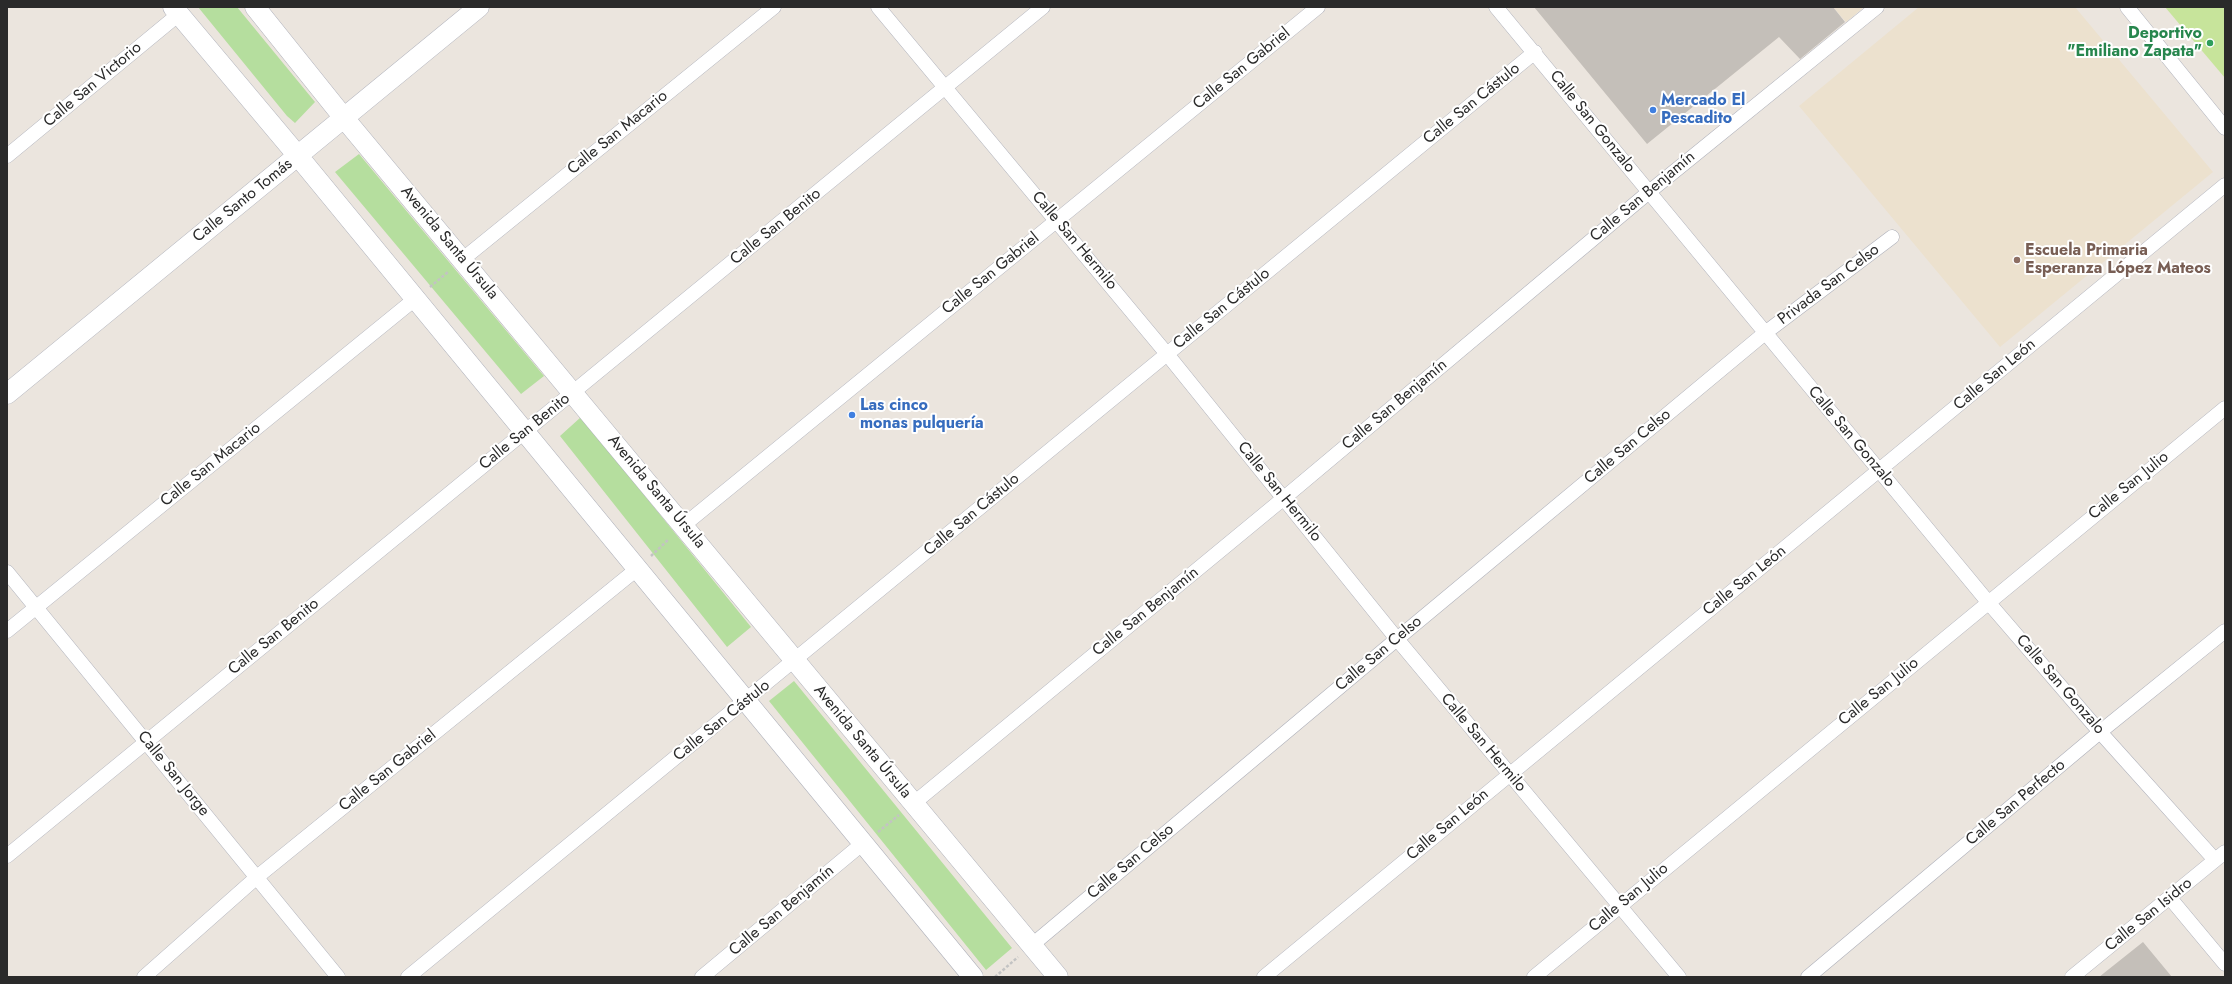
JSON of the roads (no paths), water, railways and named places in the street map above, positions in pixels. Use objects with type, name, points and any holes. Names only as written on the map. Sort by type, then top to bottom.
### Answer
[{"type":"street","name":"Avenida Santa Úrsula","points":[[255,7],[344,118],[463,259],[1058,977]]},
{"type":"street","name":"Calle Santo Tomás","points":[[7,394],[479,7]]},
{"type":"street","name":"Calle San Macario","points":[[463,259],[774,7]]},
{"type":"street","name":"Calle San Hermilo","points":[[878,7],[1057,220],[1397,639],[1679,977]]},
{"type":"street","name":"Calle San Benito","points":[[7,856],[525,433],[1042,7]]},
{"type":"street","name":"Calle San Gabriel","points":[[684,525],[1318,7]]},
{"type":"street","name":"Calle San Gonzalo","points":[[1496,7],[1535,52],[1988,602],[2100,732],[2220,856]]},
{"type":"street","name":"Calle San Benjamín","points":[[914,803],[1284,498],[1649,192],[1877,7]]},
{"type":"street","points":[[2127,7],[2225,128]]},
{"type":"street","points":[[176,10],[416,299],[862,844],[973,977]]},
{"type":"street","name":"Calle San Victorio","points":[[7,156],[176,10]]},
{"type":"street","name":"Calle San Cástulo","points":[[408,977],[795,661],[1535,52]]},
{"type":"street","name":"Calle San León","points":[[1264,977],[2225,185]]},
{"type":"street","name":"Privada San Celso","points":[[1766,334],[1892,237]]},
{"type":"street","name":"Calle San Macario","points":[[7,631],[416,299]]},
{"type":"street","name":"Calle San Celso","points":[[1032,945],[1397,639],[1766,334]]},
{"type":"street","name":"Calle San Julio","points":[[1534,977],[1619,905],[2225,408]]},
{"type":"street","name":"Calle San Gabriel","points":[[144,977],[257,877],[637,569]]},
{"type":"street","name":"Calle San Jorge","points":[[7,572],[338,977]]},
{"type":"street","name":"Calle San Perfecto","points":[[1808,977],[2100,732],[2225,631]]},
{"type":"street","name":"Calle San Benjamín","points":[[702,977],[862,844]]},
{"type":"street","name":"Calle San Isidro","points":[[2072,977],[2220,856]]},
{"type":"street","points":[[2170,898],[2225,964]]},
{"type":"place","name":"Deportivo \"Emiliano Zapata\"","points":[[2210,43]]},
{"type":"place","name":"Mercado El Pescadito","points":[[1653,110]]},
{"type":"place","name":"Escuela Primaria Esperanza López Mateos","points":[[2017,260]]},
{"type":"place","name":"Las cinco monas pulquería","points":[[852,415]]}]
